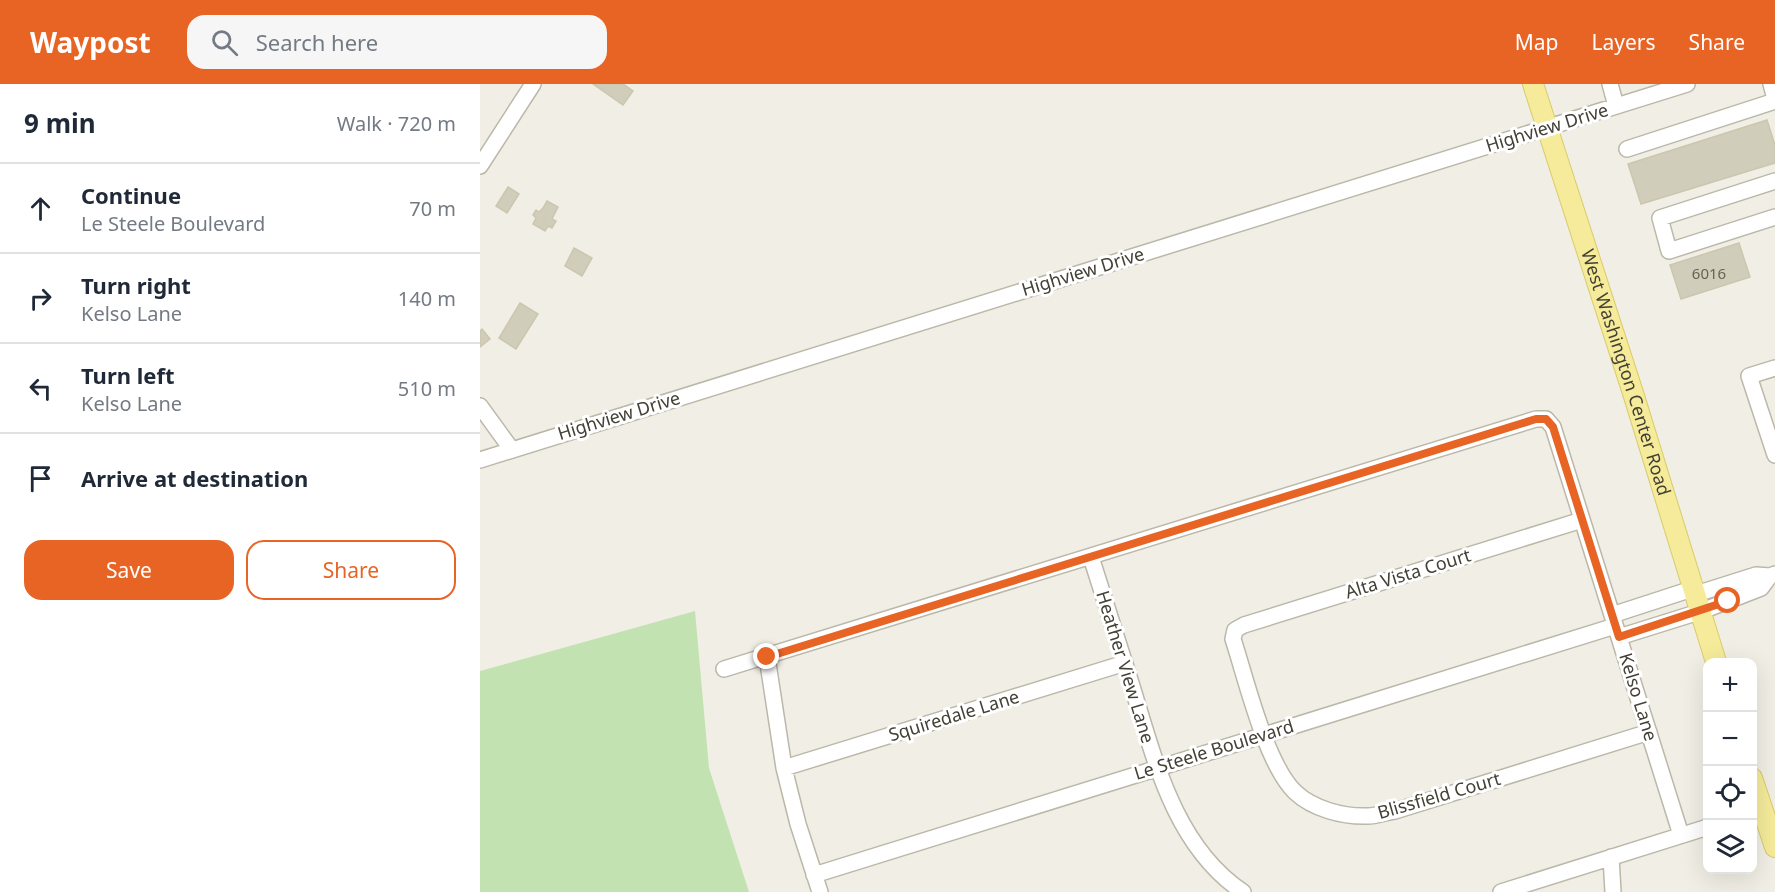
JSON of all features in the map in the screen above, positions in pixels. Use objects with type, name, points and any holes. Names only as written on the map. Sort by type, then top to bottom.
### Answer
[{"type":"main road","name":"West Washington Center Road","points":[[1533,84],[1698,597],[1715,658]]},
{"type":"main road","points":[[1757,812],[1775,847]]},
{"type":"street","points":[[480,166],[533,84]]},
{"type":"street","points":[[1610,84],[1616,106]]},
{"type":"street","name":"Highview Drive","points":[[480,460],[1687,84]]},
{"type":"street","points":[[1627,149],[1775,100],[1771,84]]},
{"type":"street","points":[[1775,181],[1660,218],[1669,251],[1775,218]]},
{"type":"street","points":[[1775,368],[1749,376],[1775,455]]},
{"type":"street","points":[[480,406],[512,450]]},
{"type":"street","name":"Kelso Lane","points":[[724,669],[1536,419],[1546,419],[1553,427],[1681,835]]},
{"type":"street","name":"Alta Vista Court","points":[[1235,630],[1582,520]]},
{"type":"street","name":"Heather View Lane","points":[[1091,557],[1157,768],[1174,810],[1202,854],[1230,884],[1243,892]]},
{"type":"street","points":[[1698,597],[1756,575],[1772,575]]},
{"type":"street","name":"Le Steele Boulevard","points":[[814,875],[1615,626],[1698,597]]},
{"type":"street","name":"Le Steele Boulevard","points":[[1615,626],[1698,597]]},
{"type":"street","name":"Blissfield Court","points":[[1235,630],[1233,639],[1264,734],[1277,764],[1295,791],[1318,807],[1343,814],[1369,816],[1395,811],[1649,732]]},
{"type":"street","points":[[767,657],[783,768],[820,892]]},
{"type":"street","name":"Squiredale Lane","points":[[783,768],[1125,663]]},
{"type":"street","points":[[1501,892],[1521,889],[1611,857],[1703,828]]},
{"type":"street","points":[[1611,857],[1613,892]]},
{"type":"green space","points":[[695,611],[709,768],[749,892],[480,892],[480,671]]},
{"type":"building","points":[[593,84],[623,84],[633,91],[623,105]]},
{"type":"building","points":[[1767,120],[1775,145],[1775,163],[1641,204],[1628,164]]},
{"type":"building","points":[[508,187],[519,194],[507,213],[496,206]]},
{"type":"building","points":[[547,201],[558,207],[552,219],[556,221],[552,228],[548,226],[545,231],[533,224],[536,218],[533,215],[536,210],[539,212],[543,208]]},
{"type":"building","points":[[1739,243],[1750,277],[1681,299],[1670,265]]},
{"type":"building","points":[[574,248],[592,258],[582,276],[565,266]]},
{"type":"building","points":[[520,303],[538,314],[516,349],[499,338]]},
{"type":"building","points":[[482,329],[490,339],[480,347],[480,331]]},
{"type":"route","points":[[767,657],[1536,419],[1546,419],[1553,427],[1619,637],[1728,601]]}]
